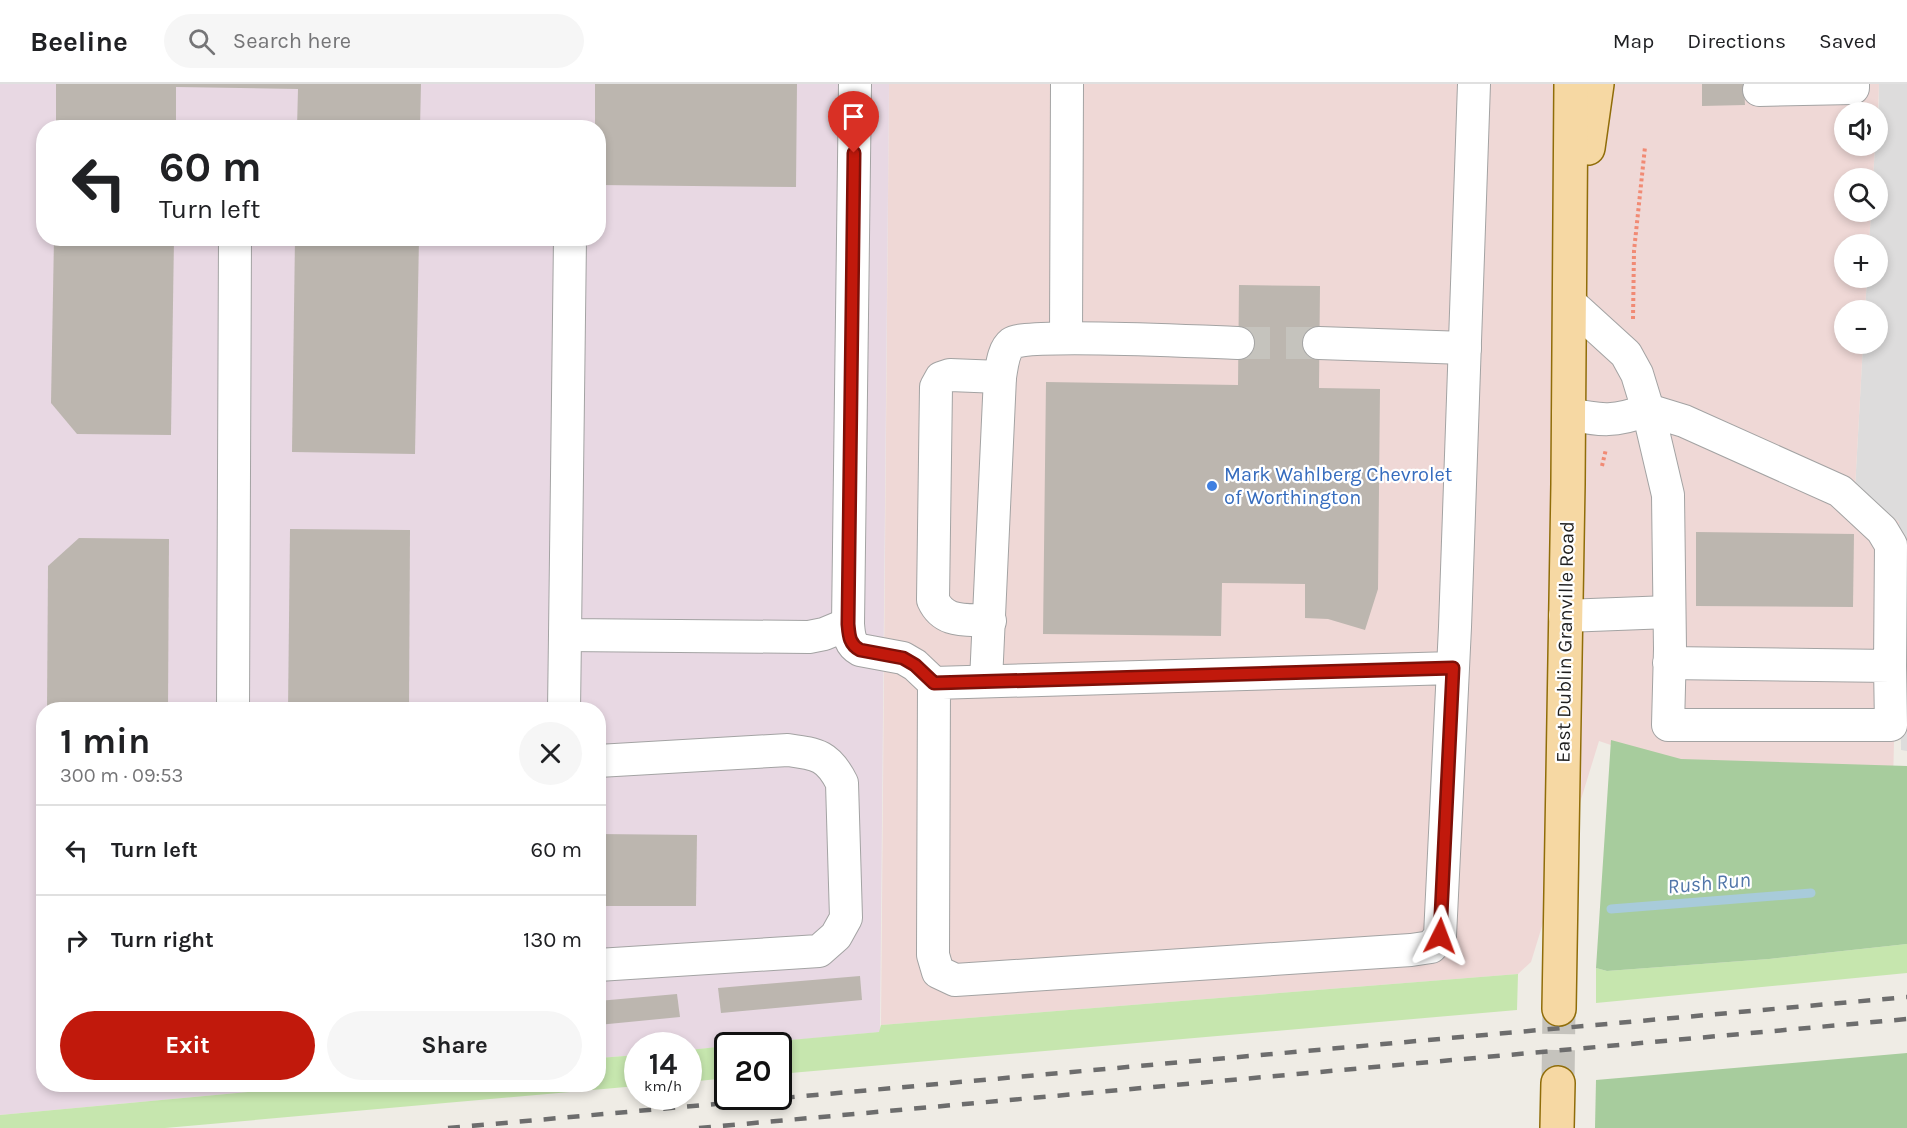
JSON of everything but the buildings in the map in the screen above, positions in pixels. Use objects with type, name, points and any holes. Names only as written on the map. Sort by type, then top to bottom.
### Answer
[{"type":"main road","name":"East Dublin Granville Road","points":[[1559,1009],[1571,84]]},
{"type":"main road","name":"East Dublin Granville Road","points":[[1570,289],[1597,84]]},
{"type":"main road","points":[[1557,1128],[1558,1083]]},
{"type":"lane","points":[[855,84],[848,624],[850,639],[854,646],[860,650],[903,658],[915,665],[934,683],[1453,668]]},
{"type":"lane","points":[[1066,338],[1067,84]]},
{"type":"lane","points":[[934,683],[933,955],[938,972],[955,980],[1411,950],[1431,946],[1440,936],[1453,668],[1474,84]]},
{"type":"lane","points":[[1759,90],[1853,88],[1853,84]]},
{"type":"lane","points":[[233,702],[235,246]]},
{"type":"lane","points":[[564,702],[570,246]]},
{"type":"lane","points":[[1568,414],[1612,420],[1648,410],[1684,421],[1840,491],[1882,530],[1891,545],[1891,726],[1668,725],[1668,495],[1648,410],[1637,374],[1626,354],[1570,289]]},
{"type":"lane","points":[[986,681],[1000,377],[1006,351],[1012,343],[1020,339],[1066,338],[1238,343]]},
{"type":"lane","points":[[1319,343],[1465,348]]},
{"type":"lane","points":[[990,621],[946,617],[938,611],[933,600],[936,387],[941,378],[950,375],[1000,377]]},
{"type":"lane","points":[[1565,616],[1669,612]]},
{"type":"lane","points":[[565,635],[809,636],[824,634],[848,624]]},
{"type":"lane","points":[[1669,663],[1890,666]]},
{"type":"lane","points":[[606,761],[788,750],[813,754],[833,766],[842,783],[846,918],[836,936],[819,951],[606,964]]},
{"type":"shaded area","points":[[0,84],[889,84],[880,1032],[792,1040],[792,1032],[714,1032],[714,1048],[702,1049],[702,1032],[624,1032],[624,1056],[606,1057],[606,702],[36,702],[36,1092],[248,1092],[0,1115]]},
{"type":"shaded area","points":[[889,84],[1879,84],[1878,102],[1834,102],[1834,156],[1874,156],[1874,168],[1834,168],[1834,222],[1870,222],[1870,234],[1834,234],[1834,288],[1866,288],[1866,300],[1834,300],[1834,354],[1862,354],[1855,489],[1899,522],[1893,785],[1682,769],[1599,741],[1531,962],[1518,974],[881,1025]]},
{"type":"shaded area","points":[[1879,84],[1907,84],[1907,751],[1901,750],[1899,522],[1855,489],[1862,354],[1888,354],[1888,300],[1866,300],[1866,288],[1888,288],[1888,234],[1870,234],[1870,222],[1888,222],[1888,168],[1874,168],[1874,156],[1888,156],[1888,102],[1879,102]]},
{"type":"green space","points":[[1611,740],[1681,759],[1907,766],[1907,944],[1769,959],[1607,971],[1596,968]]},
{"type":"green space","points":[[1907,944],[1907,973],[1596,1003],[1596,968],[1607,971],[1769,959]]},
{"type":"green space","points":[[1518,974],[1517,1010],[792,1073],[792,1040],[879,1032],[881,1025]]},
{"type":"green space","points":[[714,1047],[714,1079],[702,1081],[702,1049]]},
{"type":"green space","points":[[1907,1053],[1907,1128],[1595,1128],[1596,1080]]},
{"type":"green space","points":[[624,1056],[624,1087],[606,1089],[606,1057]]},
{"type":"green space","points":[[248,1092],[570,1092],[165,1128],[0,1128],[0,1115]]},
{"type":"waterway","name":"Rush Run","points":[[1611,909],[1811,893]]},
{"type":"tunnel","points":[[1238,343],[1319,343]]},
{"type":"tunnel","points":[[1558,1083],[1559,1009]]},
{"type":"railway","points":[[448,1128],[1907,997]]},
{"type":"railway","points":[[699,1128],[1907,1019]]},
{"type":"place","name":"Mark Wahlberg Chevrolet of Worthington","points":[[1212,486]]},
{"type":"route","points":[[854,153],[848,624],[850,639],[854,646],[860,650],[903,658],[915,665],[934,683],[1453,668],[1440,936]]}]
